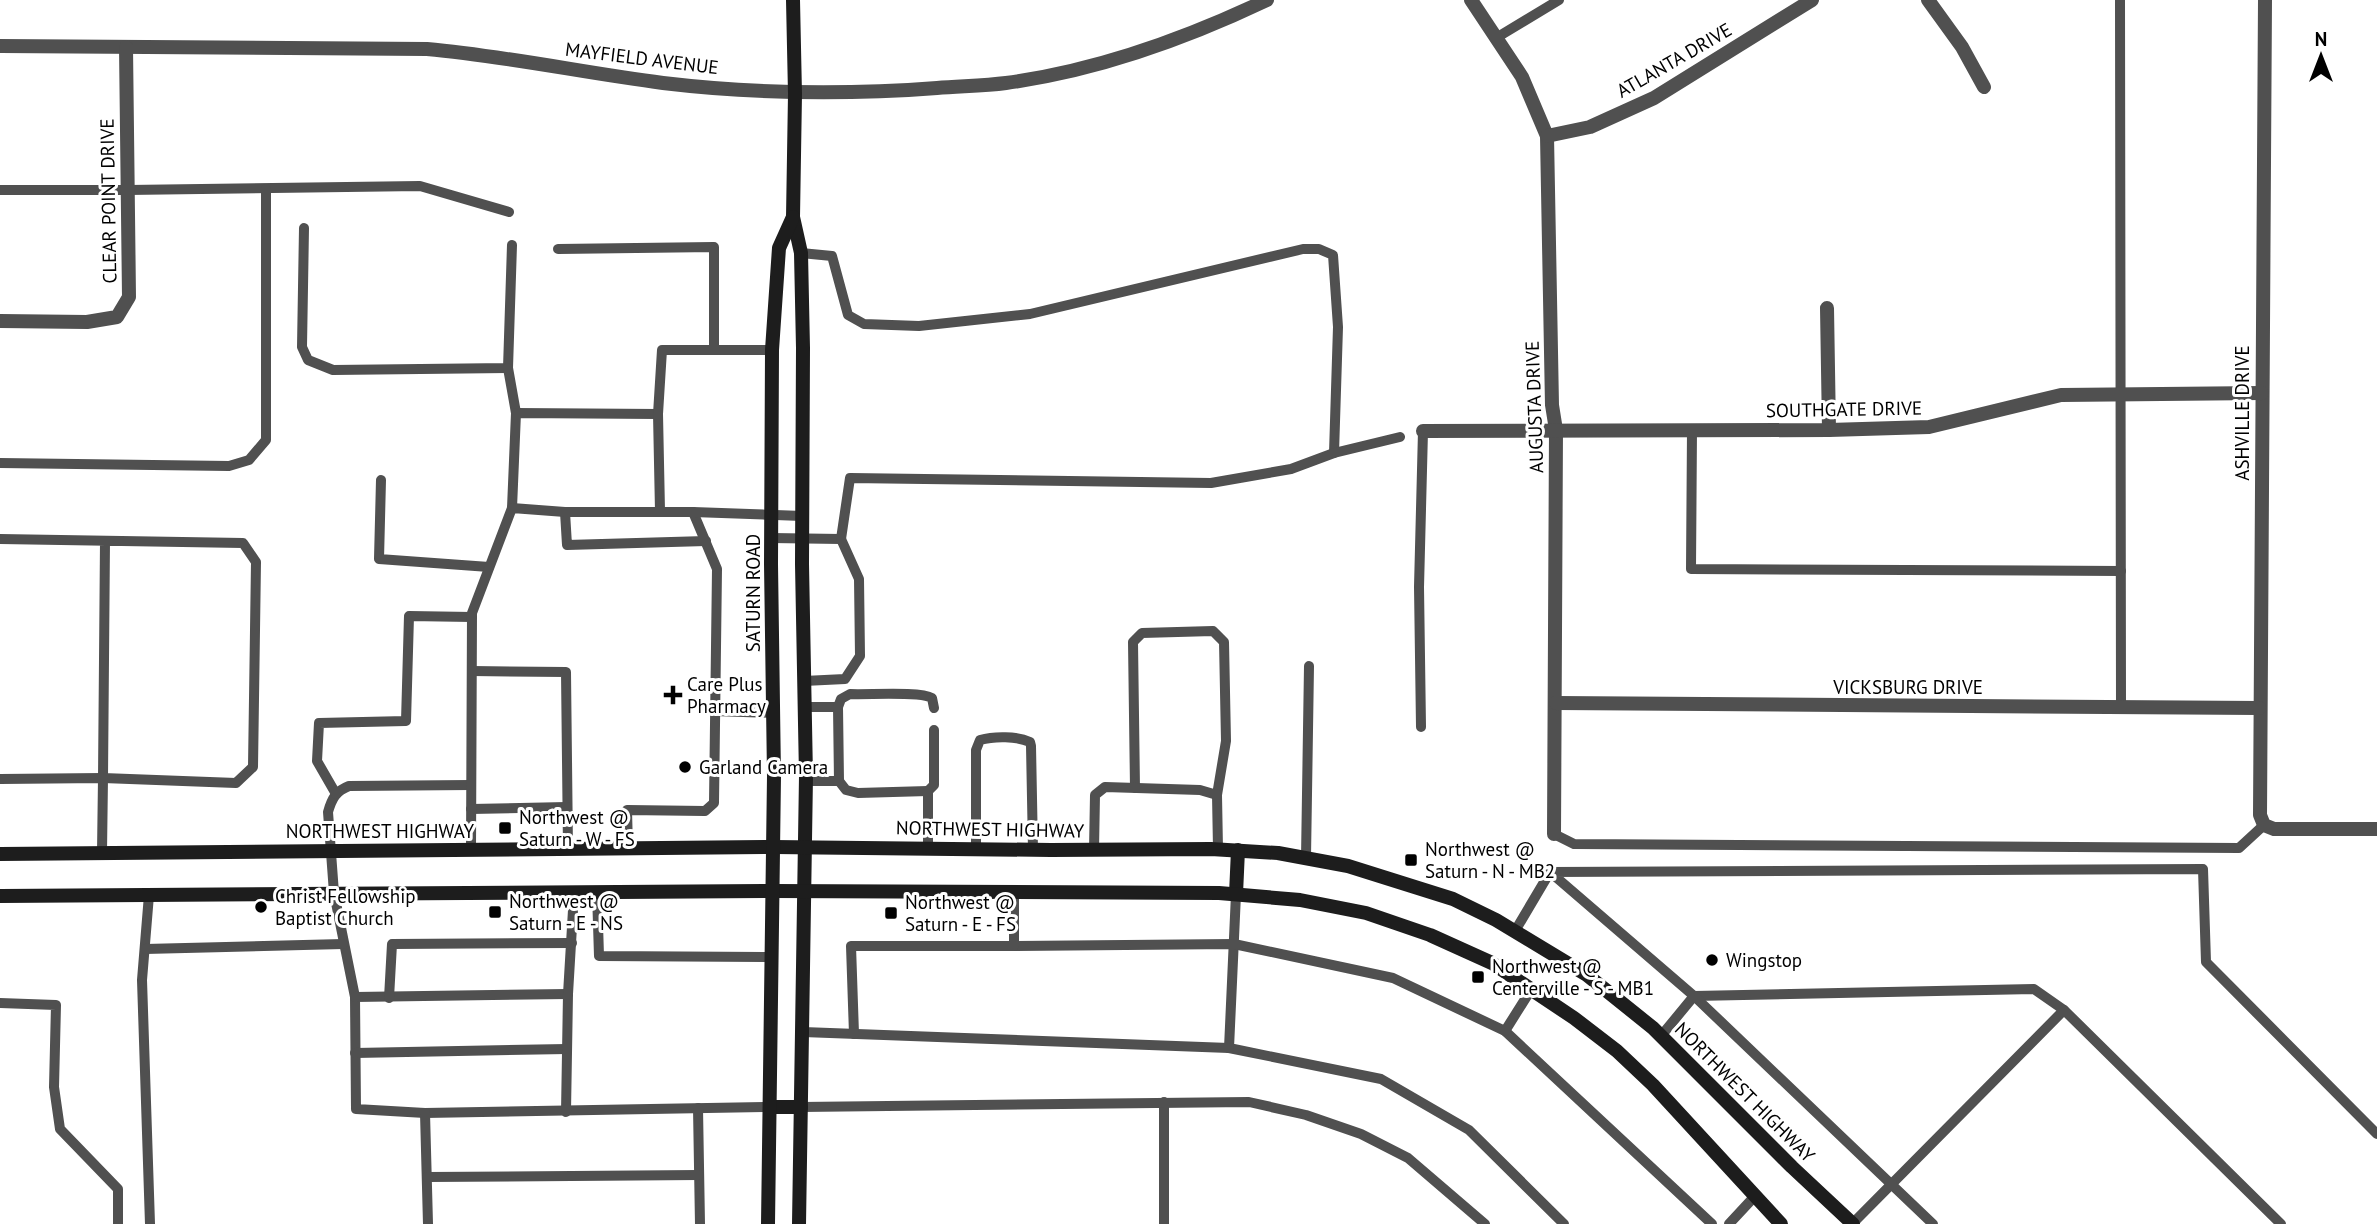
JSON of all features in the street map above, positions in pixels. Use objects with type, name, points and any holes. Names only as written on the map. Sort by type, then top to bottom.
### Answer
[{"type":"main road","name":"SATURN ROAD","points":[[793,0],[793,217],[801,253],[803,348],[805,847],[799,1224]]},
{"type":"main road","name":"SATURN ROAD","points":[[768,1224],[774,847],[772,349],[779,248],[793,217]]},
{"type":"main road","name":"NORTHWEST HIGHWAY","points":[[0,854],[774,847],[1218,849],[1278,853],[1348,866],[1453,899],[1515,931],[1587,975],[1661,1036],[1853,1224]]},
{"type":"main road","points":[[1236,894],[1238,850]]},
{"type":"main road","points":[[0,896],[804,891],[1236,894],[1300,900],[1366,913],[1430,935],[1492,963],[1532,988],[1617,1051],[1653,1085],[1781,1224]]},
{"type":"main road","points":[[771,1107],[801,1107]]},
{"type":"street","name":"MAYFIELD AVENUE","points":[[0,46],[427,49],[482,54],[663,83],[795,94],[869,93],[1006,83],[1072,70],[1149,48],[1227,19],[1267,0]]},
{"type":"street","name":"AUGUSTA DRIVE","points":[[1471,0],[1522,77],[1547,136],[1552,405],[1556,429],[1554,834]]},
{"type":"street","name":"ATLANTA DRIVE","points":[[1547,136],[1590,127],[1654,98],[1812,0]]},
{"type":"street","points":[[1928,0],[1962,47],[1984,87]]},
{"type":"street","name":"ASHVILLE DRIVE","points":[[2264,825],[2260,815],[2259,708],[2265,0]]},
{"type":"street","name":"CLEAR POINT DRIVE","points":[[0,321],[87,322],[117,317],[129,297],[126,47]]},
{"type":"street","points":[[1828,308],[1829,430]]},
{"type":"street","name":"SOUTHGATE DRIVE","points":[[1423,430],[1829,430],[1929,427],[2061,396],[2262,393]]},
{"type":"street","name":"VICKSBURG DRIVE","points":[[1556,703],[2259,708]]},
{"type":"street","points":[[2264,825],[2274,829],[2377,829]]},
{"type":"lane","points":[[1496,38],[1559,0]]},
{"type":"lane","points":[[2120,0],[2121,707]]},
{"type":"lane","points":[[0,190],[420,186],[509,212]]},
{"type":"lane","points":[[0,463],[229,466],[249,460],[266,440],[266,188]]},
{"type":"lane","points":[[304,228],[302,347],[308,360],[333,370],[508,368]]},
{"type":"lane","points":[[471,850],[472,617],[512,508],[516,413],[508,368],[512,245]]},
{"type":"lane","points":[[558,249],[714,247],[714,350]]},
{"type":"lane","points":[[801,253],[832,256],[848,315],[864,324],[919,326],[1030,314],[1303,249],[1319,249],[1333,255],[1338,327],[1334,453]]},
{"type":"lane","points":[[660,511],[658,414],[662,350],[772,349]]},
{"type":"lane","points":[[516,413],[658,414]]},
{"type":"lane","points":[[1421,727],[1419,587],[1423,430]]},
{"type":"lane","points":[[1692,430],[1691,569],[2121,571]]},
{"type":"lane","points":[[804,681],[845,679],[860,656],[859,579],[841,539],[850,478],[1211,483],[1291,468],[1334,453],[1400,437]]},
{"type":"lane","points":[[381,480],[379,559],[489,567]]},
{"type":"lane","points":[[512,508],[565,512],[660,511],[802,516]]},
{"type":"lane","points":[[565,512],[567,545],[706,541]]},
{"type":"lane","points":[[628,848],[627,810],[705,811],[714,803],[718,569],[693,512]]},
{"type":"lane","points":[[771,538],[841,539]]},
{"type":"lane","points":[[0,539],[243,543],[256,562],[253,767],[236,783],[103,778],[0,779]]},
{"type":"lane","points":[[102,852],[105,541]]},
{"type":"lane","points":[[335,793],[317,761],[319,723],[406,721],[409,616],[472,617]]},
{"type":"lane","points":[[1135,788],[1133,642],[1142,633],[1213,631],[1224,642],[1226,741],[1217,795],[1218,849]]},
{"type":"lane","points":[[1306,858],[1309,666]]},
{"type":"lane","points":[[472,671],[566,672],[568,849]]},
{"type":"lane","points":[[934,708],[929,695],[850,695],[841,699],[838,707],[839,781],[846,790],[858,793],[928,791],[934,785],[934,730]]},
{"type":"lane","points":[[804,707],[838,707]]},
{"type":"lane","points":[[715,711],[773,713]]},
{"type":"lane","points":[[976,849],[976,750],[980,740],[988,738],[1030,742],[1033,850]]},
{"type":"lane","points":[[805,781],[839,781]]},
{"type":"lane","points":[[471,785],[349,786],[335,793],[328,812],[334,893],[355,998],[356,1109],[425,1113],[771,1107]]},
{"type":"lane","points":[[1094,850],[1095,795],[1105,787],[1200,790],[1217,795]]},
{"type":"lane","points":[[928,791],[928,848]]},
{"type":"lane","points":[[471,809],[567,807]]},
{"type":"lane","points":[[1554,834],[1574,844],[2239,848],[2264,825]]},
{"type":"lane","points":[[1550,872],[2203,869],[2206,962],[2377,1134]]},
{"type":"lane","points":[[1515,931],[1550,872]]},
{"type":"lane","points":[[1550,872],[1693,996],[1933,1224]]},
{"type":"lane","points":[[566,1112],[568,994],[574,892]]},
{"type":"lane","points":[[597,892],[599,956],[772,957]]},
{"type":"lane","points":[[1014,893],[1014,946]]},
{"type":"lane","points":[[1229,1048],[1236,894]]},
{"type":"lane","points":[[149,895],[142,980],[150,1224]]},
{"type":"lane","points":[[390,999],[392,944],[572,943]]},
{"type":"lane","points":[[145,949],[343,944]]},
{"type":"lane","points":[[854,1034],[851,946],[1234,944],[1393,978],[1505,1031],[1712,1224]]},
{"type":"lane","points":[[1505,1031],[1532,988]]},
{"type":"lane","points":[[1693,996],[2034,989],[2064,1010],[2281,1224]]},
{"type":"lane","points":[[355,998],[568,994]]},
{"type":"lane","points":[[1661,1036],[1693,996]]},
{"type":"lane","points":[[0,1003],[56,1005],[54,1087],[60,1129],[118,1189],[118,1224]]},
{"type":"lane","points":[[1853,1224],[2064,1010]]},
{"type":"lane","points":[[803,1032],[1229,1048],[1381,1079],[1469,1130],[1564,1224]]},
{"type":"lane","points":[[355,1053],[567,1049]]},
{"type":"lane","points":[[1164,1102],[1164,1224]]},
{"type":"lane","points":[[801,1107],[1249,1102],[1306,1115],[1361,1134],[1408,1157],[1485,1224]]},
{"type":"lane","points":[[698,1108],[700,1224]]},
{"type":"lane","points":[[425,1113],[428,1224]]},
{"type":"lane","points":[[427,1177],[699,1175]]},
{"type":"lane","points":[[1729,1224],[1755,1196]]},
{"type":"place","name":"Care Plus Pharmacy","points":[[673,695]]},
{"type":"place","name":"Garland Camera","points":[[685,767]]},
{"type":"place","name":"Northwest @ Saturn - W - FS","points":[[505,828]]},
{"type":"place","name":"Northwest @ Saturn - N - MB2","points":[[1411,860]]},
{"type":"place","name":"Christ Fellowship Baptist Church","points":[[261,907]]},
{"type":"place","name":"Northwest @ Saturn - E - NS","points":[[495,912]]},
{"type":"place","name":"Northwest @ Saturn - E - FS","points":[[891,913]]},
{"type":"place","name":"Wingstop","points":[[1712,960]]},
{"type":"place","name":"Northwest @ Centerville - S - MB1","points":[[1478,977]]}]
